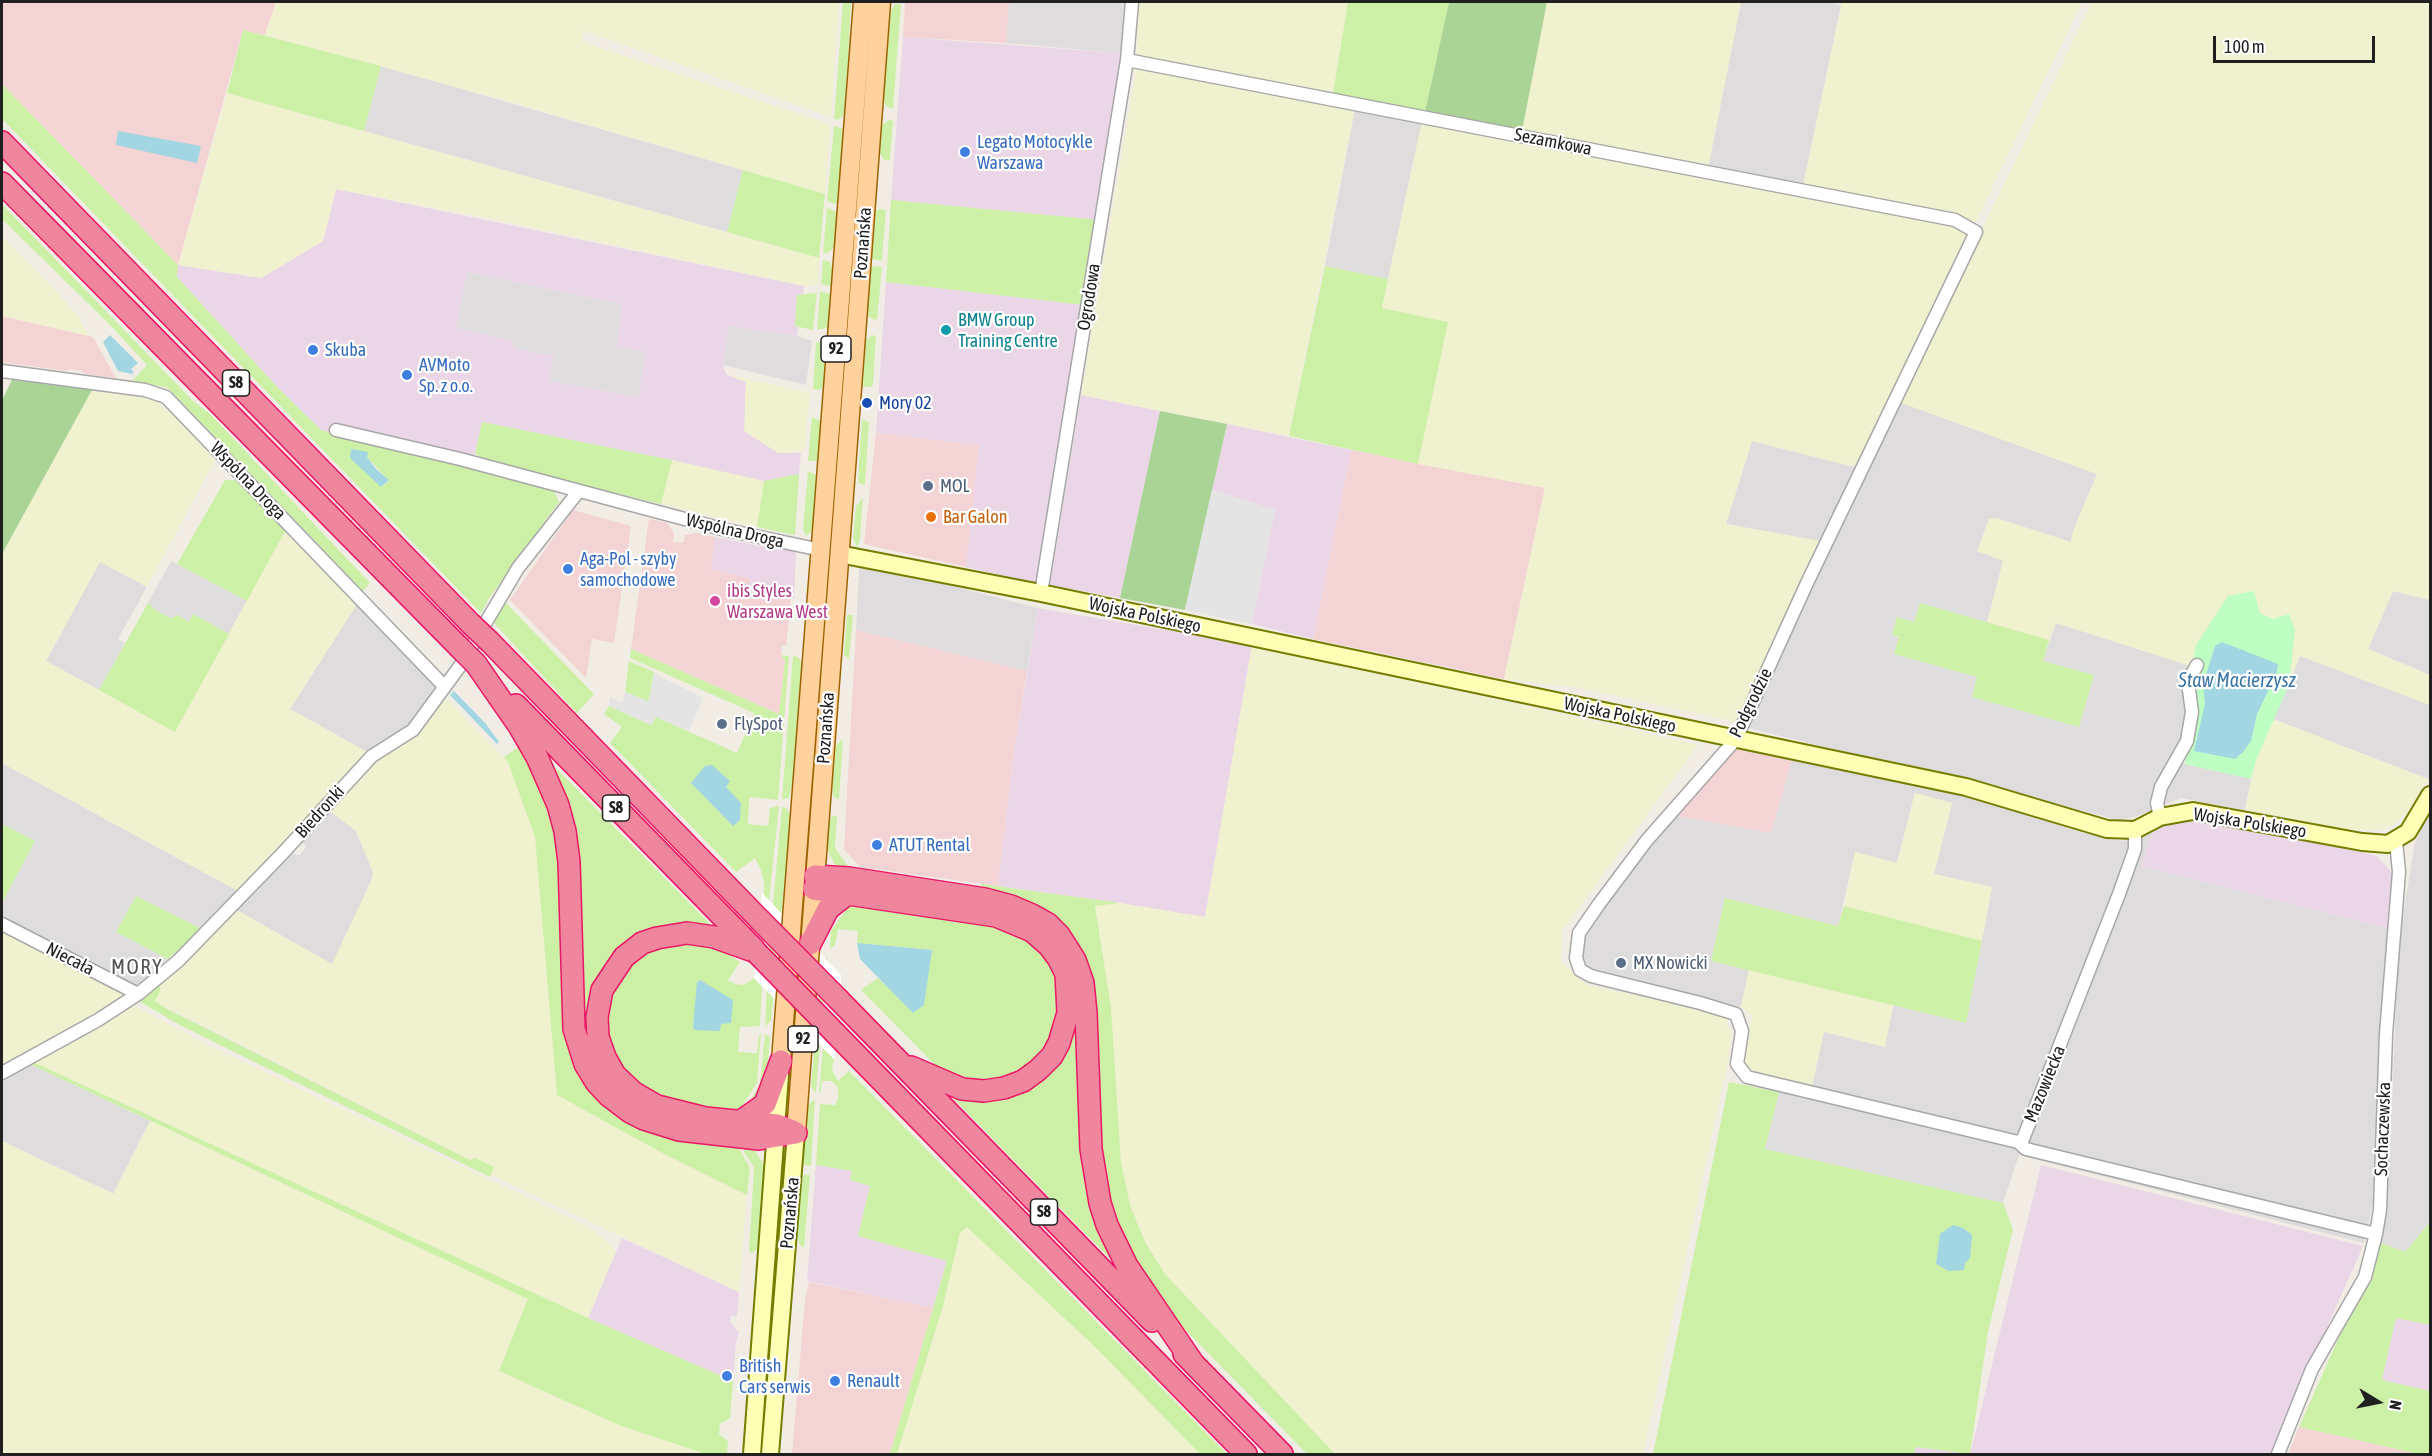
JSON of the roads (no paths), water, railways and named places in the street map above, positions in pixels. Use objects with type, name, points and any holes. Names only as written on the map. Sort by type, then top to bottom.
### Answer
[{"type":"highway","name":"S8","points":[[2,142],[1282,1455]]},
{"type":"highway","name":"S8","points":[[2,183],[476,664],[1246,1455]]},
{"type":"highway","points":[[476,664],[519,726],[537,757],[558,805],[565,831],[569,862],[574,1029],[585,1064],[596,1082],[609,1096],[630,1112],[660,1125],[698,1133],[759,1139],[783,1131]]},
{"type":"highway","points":[[808,882],[849,878],[985,899],[1032,915],[1048,924],[1059,935],[1075,960],[1083,983],[1091,1149],[1100,1203],[1107,1225],[1127,1266],[1193,1363]]},
{"type":"highway","points":[[808,882],[847,894],[981,913],[1010,920],[1032,931],[1049,946],[1066,974],[1068,1013],[1062,1036],[1052,1056],[1023,1081],[1004,1089],[984,1091],[962,1089],[942,1082],[897,1059]]},
{"type":"highway","points":[[810,944],[828,909],[847,894]]},
{"type":"highway","points":[[756,952],[714,938],[687,933],[642,943],[624,957],[602,990],[597,1017],[598,1037],[605,1058],[615,1075],[633,1092],[669,1110],[705,1118],[741,1120],[783,1131]]},
{"type":"highway","points":[[741,1120],[765,1104],[781,1061]]},
{"type":"main road","name":"Poznańska","points":[[783,1131],[810,944],[808,882],[820,550],[863,2]]},
{"type":"main road","name":"Poznańska","points":[[781,1061],[808,882],[839,554],[881,2]]},
{"type":"street","name":"Ogrodowa","points":[[1041,593],[1127,60],[1132,2]]},
{"type":"street","name":"Sezamkowa","points":[[1127,60],[1955,220],[1976,232]]},
{"type":"street","name":"Podgrodzie","points":[[1747,1077],[1737,1064],[1742,1031],[1736,1014],[1591,976],[1580,970],[1576,958],[1579,933],[1655,831],[1736,739],[1807,583],[1976,232]]},
{"type":"street","name":"Wspólna Droga","points":[[2,371],[145,390],[166,397],[444,686]]},
{"type":"street","name":"Wspólna Droga","points":[[336,430],[460,459],[722,529],[820,550]]},
{"type":"street","name":"Biedronki","points":[[2,1073],[98,1020],[138,994],[201,939],[372,756],[413,730],[460,666],[518,568],[578,492]]},
{"type":"street","name":"Wojska Polskiego","points":[[839,554],[1041,593],[1966,787],[2107,829],[2135,830],[2160,817],[2193,812],[2362,842],[2388,844],[2396,841]]},
{"type":"street","points":[[2160,817],[2157,804],[2161,787],[2187,741],[2193,712],[2189,690],[2192,674],[2197,665]]},
{"type":"street","points":[[2396,841],[2408,832],[2430,795]]},
{"type":"street","name":"Mazowiecka","points":[[1747,1077],[2018,1142],[2023,1139],[2119,894],[2135,849],[2135,830]]},
{"type":"street","name":"Sochaczewska","points":[[2278,1455],[2312,1369],[2365,1277],[2376,1233],[2380,1210],[2384,1079],[2399,872],[2396,841]]},
{"type":"street","name":"Niecała","points":[[2,924],[138,994]]},
{"type":"street","name":"Poznańska","points":[[770,1455],[783,1131],[781,1061]]},
{"type":"street","name":"Poznańska","points":[[752,1455],[783,1131]]},
{"type":"street","points":[[2018,1142],[2026,1149],[2376,1233]]},
{"type":"water","points":[[118,131],[201,146],[197,163],[116,145]]},
{"type":"water","points":[[110,335],[138,363],[131,369],[134,372],[132,374],[118,371],[103,342]]},
{"type":"water","points":[[351,449],[368,452],[367,457],[376,469],[389,480],[381,487],[350,458]]},
{"type":"water","name":"Staw Macierzysz","points":[[2222,642],[2278,664],[2277,672],[2257,714],[2251,741],[2235,759],[2194,751],[2205,704],[2203,684],[2215,646]]},
{"type":"water","points":[[454,691],[486,724],[499,742],[497,744],[450,695]]},
{"type":"water","points":[[712,765],[730,781],[726,787],[741,803],[740,820],[733,826],[691,783],[705,766]]},
{"type":"water","points":[[857,943],[932,950],[924,1005],[913,1013],[860,959]]},
{"type":"water","points":[[700,980],[733,1000],[731,1023],[721,1024],[720,1031],[695,1030],[693,1027],[697,982]]},
{"type":"water","points":[[1953,1225],[1963,1228],[1972,1235],[1970,1258],[1965,1263],[1964,1270],[1949,1271],[1936,1264],[1940,1234]]},
{"type":"place","name":"Legato Motocykle Warszawa","points":[[965,152]]},
{"type":"place","name":"BMW Group Training Centre","points":[[946,330]]},
{"type":"place","name":"Skuba","points":[[313,350]]},
{"type":"place","name":"AVMoto Sp. z o.o.","points":[[407,375]]},
{"type":"place","name":"Mory 02","points":[[867,403]]},
{"type":"place","name":"MOL","points":[[928,486]]},
{"type":"place","name":"Bar Galon","points":[[931,517]]},
{"type":"place","name":"Aga-Pol - szyby samochodowe","points":[[568,569]]},
{"type":"place","name":"ibis Styles Warszawa West","points":[[715,601]]},
{"type":"place","name":"FlySpot","points":[[722,724]]},
{"type":"place","name":"ATUT Rental","points":[[877,845]]},
{"type":"place","name":"MX Nowicki","points":[[1621,963]]},
{"type":"place","name":"British Cars serwis","points":[[727,1376]]},
{"type":"place","name":"Renault","points":[[835,1381]]},
{"type":"district","name":"MORY","points":[[137,967]]}]
